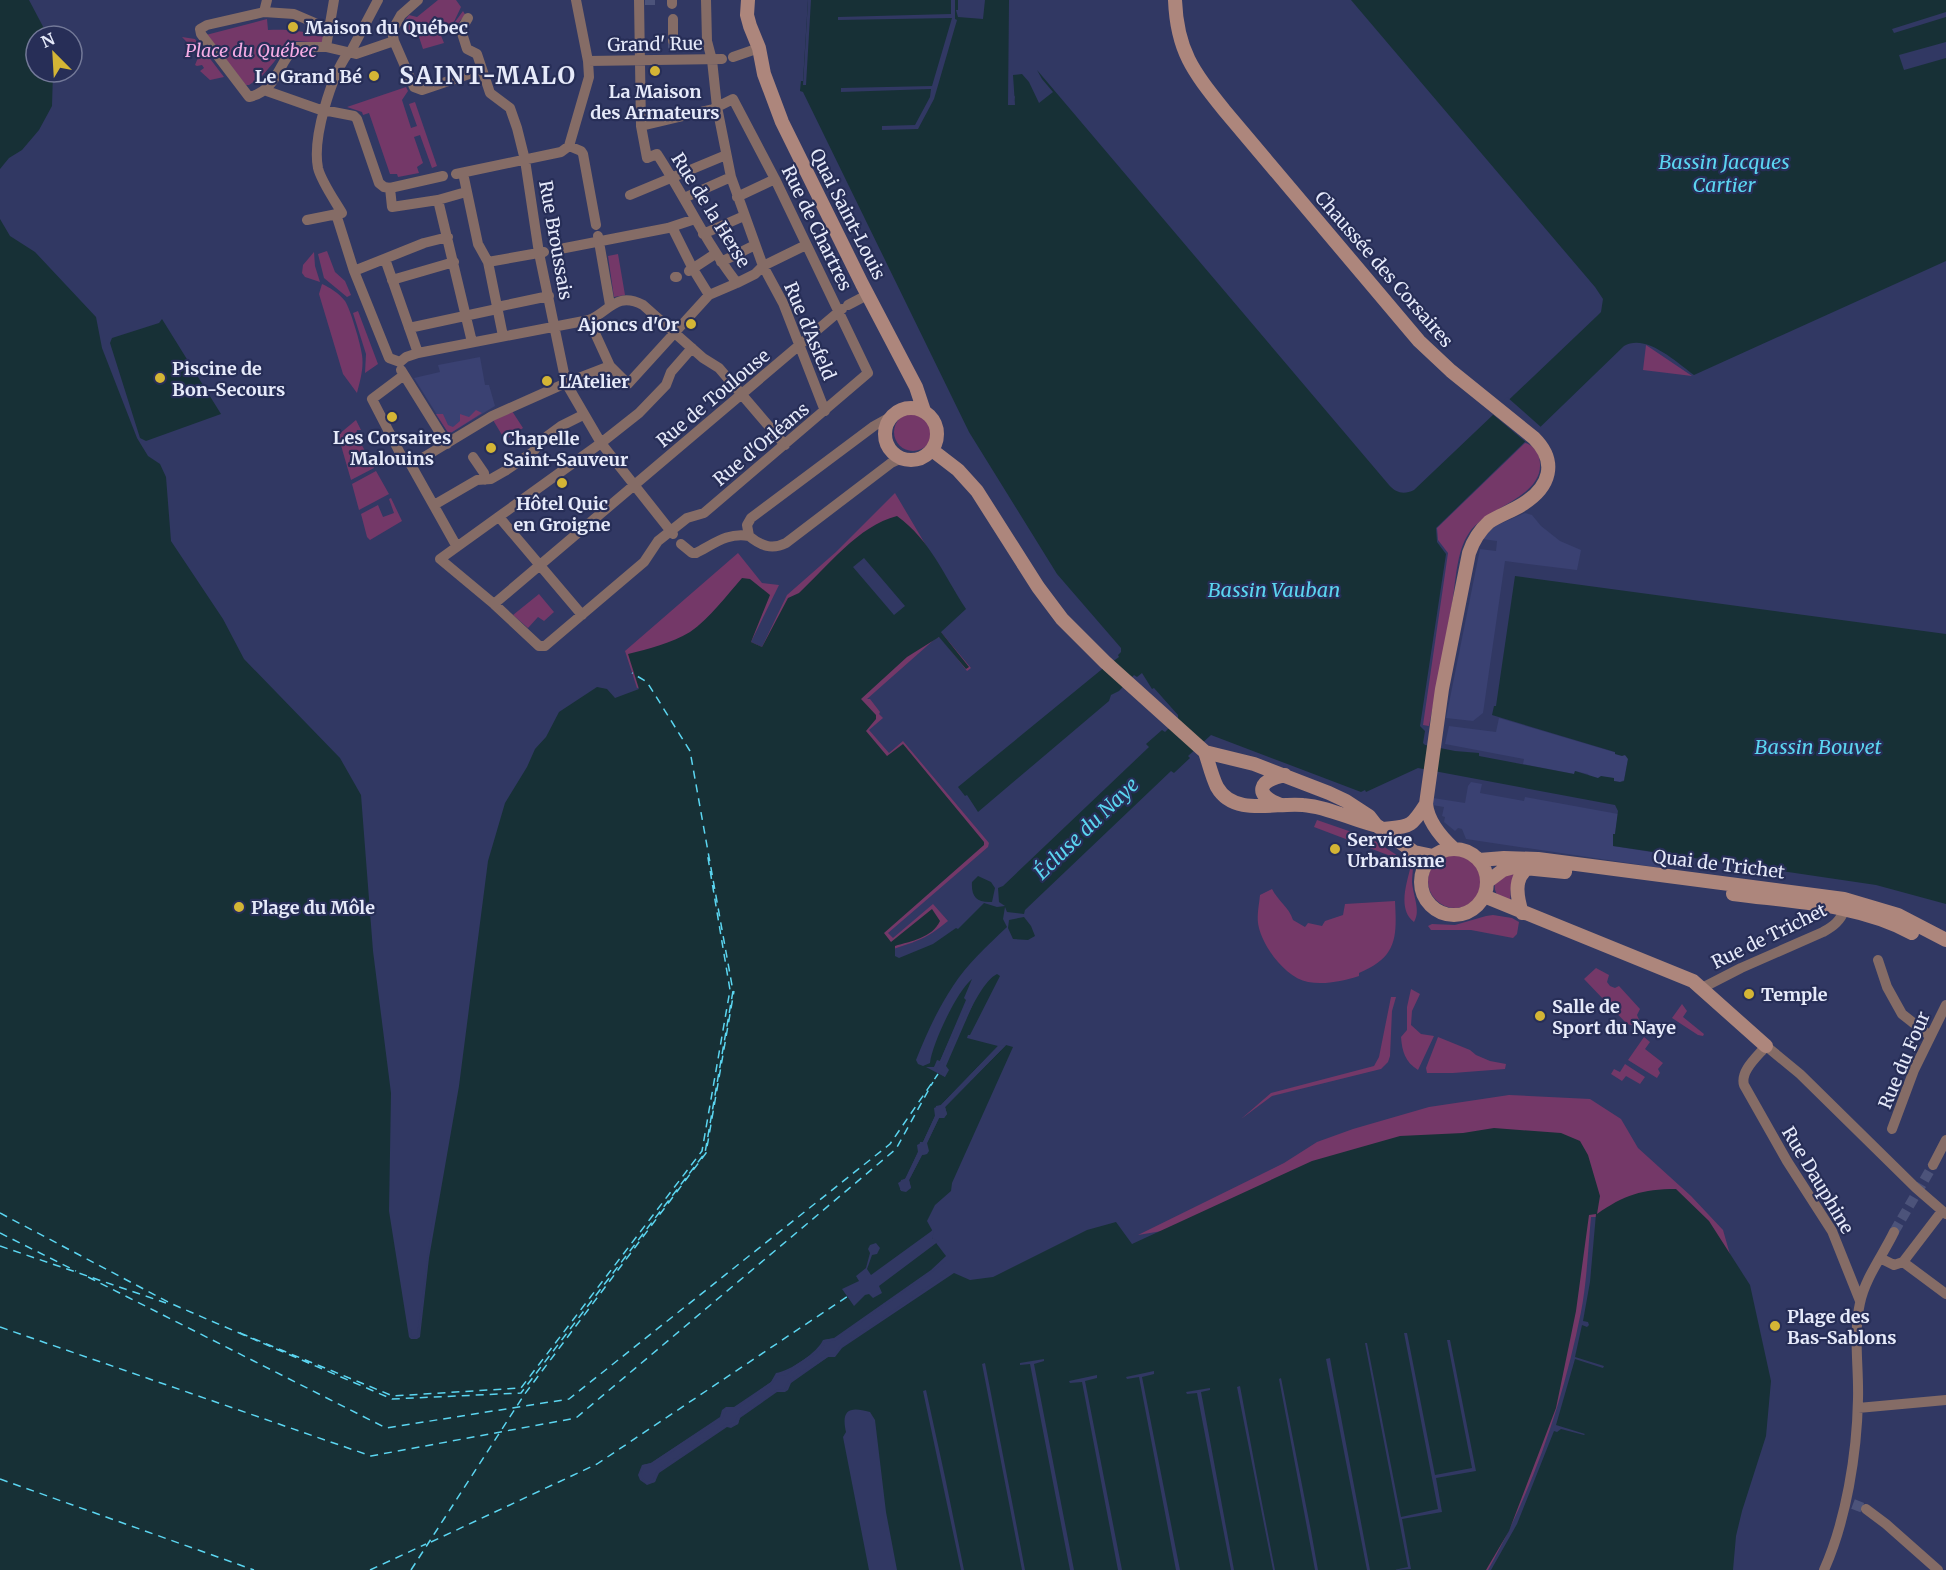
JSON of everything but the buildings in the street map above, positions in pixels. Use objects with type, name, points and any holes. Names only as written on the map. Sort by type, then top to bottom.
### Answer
[{"type":"main road","name":"Quai Saint-Louis","points":[[748,0],[747,15],[759,48],[764,74],[782,122],[869,294],[924,411]]},
{"type":"main road","name":"Chaussée des Corsaires","points":[[1175,0],[1179,40],[1192,69],[1203,84],[1419,340],[1451,372],[1534,438],[1545,451],[1549,471],[1541,489],[1524,503],[1490,522],[1472,542],[1442,689],[1427,801]]},
{"type":"main road","points":[[906,408],[924,411],[931,417],[937,429],[937,437],[932,450],[918,459],[902,458],[890,449],[886,438],[886,426],[892,416],[906,408],[917,392]]},
{"type":"main road","points":[[932,450],[942,455],[976,490],[1050,604],[1077,634],[1211,758],[1254,764],[1346,801],[1414,852],[1435,855],[1454,849],[1468,852],[1479,860],[1487,882],[1484,896],[1470,910],[1451,914],[1441,912],[1426,899],[1421,880],[1423,871],[1435,855],[1439,835]]},
{"type":"main road","points":[[1211,758],[1218,789],[1238,804],[1251,807],[1281,805],[1319,808],[1379,827],[1407,826],[1419,816],[1427,801]]},
{"type":"main road","points":[[1281,805],[1268,799],[1263,787],[1267,780],[1285,775]]},
{"type":"main road","points":[[1427,801],[1427,810],[1439,835],[1454,849]]},
{"type":"main road","points":[[1414,852],[1423,871]]},
{"type":"main road","name":"Quai de Trichet","points":[[1479,860],[1538,859],[1844,899],[1898,915],[1946,940]]},
{"type":"main road","name":"Quai de Trichet","points":[[1487,882],[1503,870],[1514,867],[1528,868],[1845,909],[1900,926],[1946,951]]},
{"type":"main road","points":[[1522,913],[1518,901],[1518,888],[1522,872],[1528,868]]},
{"type":"main road","points":[[1484,896],[1694,981],[1766,1046]]},
{"type":"street","points":[[264,12],[267,0]]},
{"type":"street","points":[[326,47],[334,0]]},
{"type":"street","points":[[378,0],[349,53],[324,109],[316,142],[318,170],[339,214],[354,271],[389,358],[400,362]]},
{"type":"street","points":[[418,0],[396,21],[392,31],[412,84],[417,90],[482,70],[477,54],[467,49],[461,30],[468,18]]},
{"type":"street","points":[[503,336],[488,262],[478,244],[460,174],[561,152],[568,147],[588,85],[588,61],[576,0]]},
{"type":"street","points":[[645,0],[639,0],[641,126],[717,107]]},
{"type":"street","name":"Rue d'Asfeld","points":[[706,0],[707,41],[717,60],[717,107],[731,177],[762,266],[783,303],[825,411]]},
{"type":"street","points":[[328,29],[294,14],[264,12],[207,25],[200,29],[201,34],[249,97],[264,90],[280,72],[292,48],[298,46],[326,47],[356,54],[394,41]]},
{"type":"street","points":[[673,19],[673,41]]},
{"type":"street","points":[[733,57],[759,48]]},
{"type":"street","name":"Grand' Rue","points":[[588,61],[640,62],[673,58],[717,60]]},
{"type":"street","name":"Rue Broussais","points":[[482,70],[490,93],[511,110],[525,160],[566,383],[601,443],[671,533]]},
{"type":"street","points":[[264,90],[288,99],[354,116],[379,183],[384,187],[390,188],[441,177],[441,199],[448,237],[472,342]]},
{"type":"street","name":"Rue de Chartres","points":[[717,107],[733,99],[806,245],[844,309],[868,373]]},
{"type":"street","name":"Rue de la Herse","points":[[641,126],[652,156],[672,178],[703,234],[737,283]]},
{"type":"street","points":[[568,147],[583,154],[596,225]]},
{"type":"street","points":[[630,195],[726,155]]},
{"type":"street","points":[[684,198],[731,177]]},
{"type":"street","points":[[737,197],[775,179]]},
{"type":"street","points":[[390,188],[392,207],[441,199],[466,192]]},
{"type":"street","points":[[307,220],[339,214]]},
{"type":"street","points":[[703,234],[744,216]]},
{"type":"street","points":[[560,249],[598,238],[672,227],[695,219]]},
{"type":"street","points":[[672,227],[691,270],[709,295]]},
{"type":"street","points":[[354,271],[424,243],[448,237]]},
{"type":"street","points":[[598,238],[610,304]]},
{"type":"street","points":[[691,270],[755,245]]},
{"type":"street","points":[[589,320],[610,366],[628,384],[709,295],[755,274],[762,266],[806,245]]},
{"type":"street","points":[[488,262],[542,252]]},
{"type":"street","points":[[385,259],[418,353]]},
{"type":"street","points":[[392,280],[454,262]]},
{"type":"street","name":"Rue de Toulouse","points":[[494,604],[541,567],[800,345],[844,309],[869,294]]},
{"type":"street","points":[[411,332],[549,296]]},
{"type":"street","points":[[447,444],[399,366],[406,357],[589,320],[610,304],[630,300],[643,305],[718,368],[785,445]]},
{"type":"street","points":[[494,604],[440,559],[639,413],[666,385],[670,372],[692,348]]},
{"type":"street","points":[[457,547],[411,465],[490,417],[610,366]]},
{"type":"street","name":"Rue d'Orléans","points":[[494,604],[539,646],[545,646],[644,562],[658,541],[671,533],[687,518],[704,513],[868,373]]},
{"type":"street","points":[[402,455],[372,399],[404,375]]},
{"type":"street","points":[[434,505],[477,480],[491,479],[518,463],[534,452],[535,441],[583,415]]},
{"type":"street","points":[[748,536],[747,525],[751,518],[874,426],[892,416]]},
{"type":"street","points":[[474,457],[484,473],[485,480]]},
{"type":"street","points":[[681,544],[692,553],[696,553],[737,534],[748,536],[774,548],[786,543],[891,463],[902,458]]},
{"type":"street","points":[[499,517],[582,615]]},
{"type":"street","name":"Rue de Trichet","points":[[1702,988],[1835,926],[1845,909]]},
{"type":"street","points":[[1878,960],[1887,987],[1902,1014],[1930,1036]]},
{"type":"street","name":"Rue du Four","points":[[1892,1128],[1914,1070],[1946,1005]]},
{"type":"street","points":[[1766,1046],[1800,1074],[1944,1213],[1903,1262],[1894,1264],[1880,1258]]},
{"type":"street","name":"Rue Dauphine","points":[[1766,1046],[1742,1079],[1743,1085],[1787,1161],[1832,1231],[1860,1301]]},
{"type":"street","points":[[1932,1165],[1946,1140]]},
{"type":"street","points":[[1824,1570],[1849,1503],[1858,1408],[1857,1321],[1860,1301],[1894,1232]]},
{"type":"street","points":[[1903,1262],[1946,1294]]},
{"type":"street","points":[[1858,1408],[1946,1400]]},
{"type":"street","points":[[1866,1509],[1938,1570]]},
{"type":"shaded area","points":[[480,357],[485,385],[489,385],[495,406],[449,434],[414,378],[440,372],[438,365]]},
{"type":"shaded area","points":[[1525,513],[1532,515],[1541,526],[1560,541],[1581,550],[1577,570],[1505,561],[1483,713],[1473,721],[1446,718],[1480,549],[1496,551],[1497,541],[1482,539],[1495,526]]},
{"type":"shaded area","points":[[1499,718],[1627,756],[1624,780],[1620,782],[1590,777],[1588,774],[1575,771],[1574,774],[1523,764],[1524,759],[1445,744],[1449,726],[1496,732]]},
{"type":"shaded area","points":[[1471,782],[1482,784],[1480,793],[1524,801],[1525,797],[1618,814],[1615,834],[1613,834],[1613,846],[1670,855],[1668,869],[1466,839],[1462,829],[1458,828],[1455,831],[1444,822],[1445,817],[1442,816],[1444,807],[1432,805],[1433,798],[1465,803]]},
{"type":"green space","points":[[438,0],[456,0],[461,7],[452,26],[463,11],[466,16],[448,34],[450,29],[440,33],[444,43],[423,49],[416,28],[403,32],[401,25],[409,15],[417,17]]},
{"type":"green space","name":"Place du Québec","points":[[267,19],[268,30],[310,33],[324,37],[323,43],[296,41],[286,45],[262,76],[246,85],[206,35]]},
{"type":"green space","points":[[182,37],[195,39],[224,77],[210,80],[200,71],[204,68],[202,65],[195,65],[199,55]]},
{"type":"green space","points":[[406,87],[408,91],[402,100],[411,128],[417,126],[409,104],[415,102],[437,166],[432,168],[420,135],[414,137],[423,163],[417,167],[419,173],[398,177],[397,174],[390,174],[369,113],[363,115],[362,112],[347,107]]},
{"type":"green space","points":[[327,251],[335,272],[345,281],[351,295],[347,297],[324,278],[318,254]]},
{"type":"green space","points":[[314,252],[320,282],[305,277],[302,273],[303,265]]},
{"type":"green space","points":[[618,254],[625,295],[614,297],[608,256]]},
{"type":"green space","points":[[322,284],[340,296],[350,311],[362,360],[357,393],[343,374],[319,294]]},
{"type":"green space","points":[[358,311],[378,364],[365,373],[366,354],[353,313]]},
{"type":"green space","points":[[1646,345],[1692,376],[1643,370]]},
{"type":"green space","points":[[476,410],[482,413],[449,434],[436,414],[443,414],[448,425],[453,427],[460,421],[460,414],[469,417]]},
{"type":"green space","points":[[512,411],[523,428],[505,440],[493,420]]},
{"type":"green space","points":[[913,413],[926,419],[932,432],[926,445],[913,451],[900,445],[894,432],[900,419]]},
{"type":"green space","points":[[356,420],[361,430],[357,430],[356,434],[374,468],[351,480],[338,435]]},
{"type":"green space","points":[[1525,443],[1534,448],[1539,457],[1540,471],[1535,482],[1526,492],[1477,524],[1469,533],[1461,549],[1429,726],[1423,725],[1448,553],[1438,540],[1437,528]]},
{"type":"green space","points":[[376,471],[389,494],[359,510],[352,484]]},
{"type":"green space","points":[[895,493],[963,608],[940,631],[971,668],[967,671],[940,637],[936,638],[867,699],[870,699],[883,718],[869,730],[889,753],[903,741],[989,843],[988,847],[888,933],[893,938],[933,904],[948,921],[925,937],[886,954],[761,654],[637,688],[625,651],[738,553],[762,583],[779,585],[751,642],[762,647],[787,595],[836,552]]},
{"type":"green space","points":[[391,498],[402,521],[370,540],[367,537],[361,514],[378,505],[383,517],[394,513],[389,499]]},
{"type":"green space","points":[[539,594],[554,612],[544,621],[538,617],[528,628],[513,615]]},
{"type":"green space","points":[[1317,820],[1372,839],[1409,863],[1314,827]]},
{"type":"green space","points":[[1455,854],[1465,856],[1474,862],[1480,871],[1482,881],[1480,891],[1474,900],[1465,906],[1455,908],[1445,906],[1436,900],[1430,891],[1428,881],[1430,871],[1436,862],[1445,856]]},
{"type":"green space","points":[[1411,865],[1413,866],[1412,882],[1417,908],[1414,922],[1409,917],[1405,903]]},
{"type":"green space","points":[[1517,873],[1511,886],[1510,903],[1497,894],[1495,884],[1501,877]]},
{"type":"green space","points":[[1272,889],[1293,920],[1305,927],[1308,923],[1322,926],[1325,921],[1343,915],[1345,904],[1395,901],[1395,936],[1388,953],[1372,967],[1359,973],[1359,976],[1340,981],[1314,983],[1292,975],[1271,953],[1259,928],[1260,895]]},
{"type":"green space","points":[[1493,915],[1512,918],[1519,922],[1517,934],[1513,938],[1471,930],[1431,930],[1428,926],[1432,924],[1455,925]]},
{"type":"green space","points":[[1596,968],[1609,975],[1607,982],[1610,986],[1615,988],[1619,986],[1640,1009],[1637,1015],[1640,1022],[1635,1026],[1627,1024],[1584,979]]},
{"type":"green space","points":[[1411,989],[1420,994],[1412,1011],[1411,1025],[1421,1034],[1434,1036],[1418,1070],[1405,1056],[1401,1037],[1407,1030],[1407,1007]]},
{"type":"green space","points":[[1391,997],[1396,997],[1392,1011],[1390,1056],[1381,1069],[1272,1096],[1241,1119],[1271,1093],[1374,1066],[1379,1057]]},
{"type":"green space","points":[[1682,1004],[1687,1011],[1683,1017],[1704,1034],[1703,1036],[1672,1018]]},
{"type":"green space","points":[[1438,1037],[1490,1061],[1506,1064],[1505,1069],[1427,1073],[1426,1068]]},
{"type":"green space","points":[[1644,1037],[1650,1042],[1645,1049],[1663,1063],[1658,1069],[1660,1073],[1657,1078],[1628,1060]]},
{"type":"green space","points":[[1625,1064],[1645,1077],[1640,1084],[1626,1076],[1622,1081],[1611,1074],[1614,1069],[1620,1072]]},
{"type":"green space","points":[[1509,1095],[1590,1099],[1621,1119],[1638,1148],[1691,1196],[1723,1230],[1739,1286],[1596,1217],[1591,1217],[1581,1312],[1574,1346],[1545,1445],[1519,1509],[1488,1570],[1462,1570],[1180,1228],[1138,1235],[1284,1163],[1317,1142],[1429,1107]]},
{"type":"water","points":[[0,0],[29,0],[42,24],[24,24],[24,84],[53,84],[52,106],[39,130],[22,150],[9,158],[0,169]]},
{"type":"water","points":[[808,0],[958,0],[958,10],[956,10],[958,17],[983,19],[985,0],[1009,0],[1008,105],[1015,105],[1013,75],[1022,74],[1029,82],[1039,103],[1053,92],[1037,70],[1389,485],[1394,490],[1404,493],[1414,490],[1597,316],[1601,312],[1603,299],[1351,0],[1946,0],[1946,12],[1892,29],[1894,33],[1946,17],[1946,42],[1899,55],[1904,70],[1946,58],[1946,261],[1694,375],[1651,346],[1633,343],[1624,346],[1436,528],[1437,542],[1446,554],[1420,726],[1425,731],[1423,743],[1425,745],[1479,753],[1479,756],[1574,774],[1575,771],[1598,778],[1601,776],[1614,778],[1614,781],[1624,781],[1628,759],[1625,755],[1615,754],[1615,752],[1492,715],[1494,706],[1496,706],[1515,576],[1946,634],[1946,904],[1876,885],[1613,846],[1618,811],[1615,805],[1418,768],[1366,792],[1365,790],[1361,792],[1211,735],[1188,756],[1190,758],[1174,773],[1171,771],[1025,910],[1024,914],[1007,912],[1005,907],[1003,919],[1007,927],[965,970],[937,1013],[916,1060],[923,1066],[930,1063],[946,1018],[959,995],[972,979],[964,998],[966,1000],[940,1061],[934,1067],[930,1067],[945,1077],[945,1066],[975,1002],[989,980],[997,974],[1000,976],[967,1038],[998,1046],[941,1105],[936,1106],[935,1116],[923,1142],[920,1142],[918,1152],[905,1179],[901,1180],[900,1190],[911,1188],[909,1180],[922,1155],[927,1154],[927,1143],[939,1118],[944,1118],[947,1114],[945,1107],[1006,1045],[1013,1047],[952,1183],[951,1191],[935,1205],[927,1221],[932,1230],[930,1235],[946,1256],[931,1270],[834,1338],[823,1340],[816,1350],[803,1360],[789,1369],[776,1373],[771,1382],[734,1407],[726,1407],[722,1410],[720,1417],[651,1463],[642,1465],[638,1475],[640,1480],[647,1485],[655,1482],[659,1473],[727,1427],[731,1428],[738,1424],[740,1418],[777,1392],[788,1390],[791,1383],[828,1357],[835,1357],[842,1348],[954,1273],[970,1280],[993,1277],[1087,1230],[1116,1222],[1132,1244],[1312,1161],[1400,1136],[1463,1133],[1494,1128],[1561,1133],[1580,1141],[1588,1155],[1600,1196],[1597,1214],[1634,1194],[1676,1189],[1709,1221],[1750,1285],[1771,1381],[1766,1436],[1742,1511],[1736,1536],[1733,1570],[1491,1570],[1517,1524],[1554,1431],[1561,1429],[1585,1434],[1556,1425],[1575,1359],[1603,1368],[1604,1366],[1575,1357],[1582,1325],[1587,1327],[1589,1325],[1588,1322],[1583,1321],[1590,1282],[1596,1214],[1589,1215],[1576,1311],[1556,1408],[1509,1531],[1486,1570],[897,1570],[886,1512],[875,1420],[870,1412],[852,1410],[846,1414],[846,1432],[843,1437],[869,1570],[0,1570],[0,219],[10,236],[35,252],[96,317],[102,348],[137,438],[148,456],[160,464],[166,477],[171,541],[223,619],[244,659],[340,758],[361,795],[373,951],[391,1093],[389,1211],[411,1339],[420,1337],[429,1258],[459,1086],[488,861],[505,803],[559,712],[597,687],[607,689],[615,698],[639,689],[628,654],[652,648],[690,632],[711,614],[742,578],[750,579],[770,595],[751,642],[762,647],[788,598],[799,593],[844,548],[869,528],[897,516],[919,536],[936,559],[966,609],[941,632],[969,667],[966,669],[939,637],[907,657],[861,699],[876,715],[876,719],[866,731],[887,756],[903,744],[984,842],[984,845],[884,933],[891,942],[932,909],[940,921],[926,935],[895,946],[895,956],[899,958],[933,944],[956,928],[958,929],[984,903],[997,907],[1005,906],[999,902],[998,888],[1003,886],[1149,747],[1146,744],[1162,730],[1165,732],[1178,719],[1178,715],[1154,688],[1152,689],[1142,673],[1137,677],[1134,675],[1119,691],[1111,695],[1109,701],[978,812],[967,795],[965,796],[958,787],[1119,657],[1121,648],[1057,574],[969,432],[803,92],[800,91],[801,81],[803,81]]},
{"type":"water","name":"Piscine de Bon-Secours","points":[[162,319],[221,414],[146,441],[140,438],[110,343],[112,338],[159,323]]},
{"type":"water","points":[[978,876],[991,882],[995,888],[992,902],[979,900],[974,895],[972,882]]},
{"type":"water","points":[[1024,917],[1035,936],[1028,940],[1013,939],[1008,928],[1009,920]]},
{"type":"pier","points":[[808,0],[811,0],[806,85],[803,85]]},
{"type":"pier","points":[[951,0],[955,0],[955,19],[957,20],[934,99],[918,129],[882,130],[882,126],[915,125],[930,97],[931,89],[841,92],[841,88],[932,86],[952,18],[838,20],[838,17],[951,14]]},
{"type":"pier","points":[[1009,21],[1011,21],[1012,92],[1015,97],[1013,104],[1009,103]]},
{"type":"pier","points":[[1507,397],[1542,428],[1527,443],[1491,413]]},
{"type":"pier","points":[[864,558],[905,606],[894,615],[853,567]]},
{"type":"pier","points":[[967,1000],[969,1001],[942,1062],[936,1069],[943,1073],[943,1065],[971,1003],[973,1004],[946,1066],[949,1070],[945,1077],[926,1067],[934,1067],[937,1060],[940,1061]]},
{"type":"pier","points":[[1006,1045],[945,1107],[947,1114],[944,1118],[939,1118],[927,1143],[929,1151],[922,1155],[909,1180],[911,1188],[906,1192],[901,1191],[898,1183],[906,1178],[918,1152],[917,1145],[923,1142],[935,1116],[934,1108],[941,1105],[998,1046]]},
{"type":"pier","points":[[433,1216],[419,1335],[412,1338],[411,1329],[412,1337],[417,1335]]},
{"type":"pier","points":[[933,1230],[932,1238],[939,1241],[879,1286],[882,1293],[873,1298],[869,1294],[865,1295],[854,1306],[842,1289],[859,1281],[856,1276],[866,1268],[870,1245],[876,1243],[880,1248],[877,1254],[872,1255],[867,1269],[871,1275]]},
{"type":"pier","points":[[946,1261],[836,1340],[826,1342],[822,1349],[786,1375],[777,1376],[772,1384],[736,1410],[727,1410],[722,1419],[652,1465],[644,1467],[641,1474],[643,1478],[647,1482],[653,1480],[657,1470],[725,1425],[735,1422],[738,1415],[776,1390],[784,1389],[789,1380],[826,1355],[835,1354],[840,1346],[948,1273],[841,1348],[835,1356],[828,1357],[790,1382],[785,1391],[777,1391],[740,1417],[738,1424],[726,1427],[658,1472],[655,1482],[647,1484],[641,1479],[639,1475],[643,1465],[651,1463],[721,1417],[726,1408],[735,1408],[771,1382],[777,1373],[784,1373],[821,1348],[824,1340],[835,1338]]},
{"type":"pier","points":[[1404,1333],[1407,1333],[1435,1475],[1472,1468],[1447,1340],[1450,1340],[1476,1471],[1436,1478],[1442,1512],[1402,1519],[1411,1569],[1394,1570],[1408,1567],[1365,1343],[1367,1343],[1401,1517],[1438,1509]]},
{"type":"pier","points":[[1330,1358],[1370,1570],[1367,1570],[1326,1359]]},
{"type":"pier","points":[[1044,1359],[1034,1364],[1074,1570],[1070,1570],[1030,1364],[1020,1365],[1020,1363]]},
{"type":"pier","points":[[985,1363],[1025,1570],[1022,1570],[982,1364]]},
{"type":"pier","points":[[1154,1371],[1154,1374],[1142,1377],[1180,1570],[1176,1570],[1139,1377],[1127,1379],[1126,1377]]},
{"type":"pier","points":[[1097,1375],[1097,1378],[1085,1381],[1122,1570],[1118,1570],[1082,1382],[1070,1383],[1069,1381]]},
{"type":"pier","points":[[1281,1378],[1318,1570],[1315,1570],[1279,1379]]},
{"type":"pier","points":[[1240,1386],[1275,1570],[1273,1570],[1237,1387]]},
{"type":"pier","points":[[1210,1388],[1210,1390],[1201,1392],[1234,1570],[1231,1570],[1197,1393],[1187,1394],[1186,1392]]},
{"type":"pier","points":[[926,1390],[964,1570],[961,1570],[923,1391]]},
{"type":"ferry route","points":[[0,1213],[172,1304],[392,1399],[521,1393],[705,1153],[733,991],[690,751],[647,682],[632,673]]},
{"type":"ferry route","points":[[240,1333],[393,1396],[521,1388],[702,1151],[730,990],[707,852]]},
{"type":"ferry route","points":[[411,1570],[524,1395],[706,1153],[734,991]]},
{"type":"ferry route","points":[[88,1277],[386,1428],[569,1399],[890,1144],[938,1074]]},
{"type":"ferry route","points":[[0,1327],[371,1456],[576,1418],[896,1149],[933,1082]]},
{"type":"ferry route","points":[[0,1233],[76,1271]]},
{"type":"ferry route","points":[[0,1246],[166,1303]]},
{"type":"ferry route","points":[[431,1542],[597,1464],[848,1296]]},
{"type":"ferry route","points":[[0,1479],[254,1570]]},
{"type":"ferry route","points":[[370,1570],[426,1544]]},
{"type":"tunnel","points":[[645,0],[655,0]]},
{"type":"tunnel","points":[[673,41],[673,56]]},
{"type":"tunnel","points":[[1894,1232],[1933,1165]]},
{"type":"tunnel","points":[[1853,1504],[1866,1509]]},
{"type":"place","name":"Maison du Québec","points":[[293,27]]},
{"type":"place","name":"La Maison des Armateurs","points":[[655,71]]},
{"type":"place","name":"Le Grand Bé","points":[[374,76]]},
{"type":"place","name":"Ajoncs d'Or","points":[[691,324]]},
{"type":"place","name":"Piscine de Bon-Secours","points":[[160,378]]},
{"type":"place","name":"L'Atelier","points":[[547,381]]},
{"type":"place","name":"Les Corsaires Malouins","points":[[392,417]]},
{"type":"place","name":"Chapelle Saint-Sauveur","points":[[491,448]]},
{"type":"place","name":"Hôtel Quic en Groigne","points":[[562,483]]},
{"type":"place","name":"Service Urbanisme","points":[[1335,849]]},
{"type":"place","name":"Plage du Môle","points":[[239,907]]},
{"type":"place","name":"Temple","points":[[1749,994]]},
{"type":"place","name":"Salle de Sport du Naye","points":[[1540,1016]]},
{"type":"place","name":"Plage des Bas-Sablons","points":[[1775,1326]]},
{"type":"district","name":"SAINT-MALO","points":[[488,75]]},
{"type":"water label","name":"Bassin Jacques Cartier","points":[[1724,172]]},
{"type":"water label","name":"Bassin Vauban","points":[[1274,589]]},
{"type":"water label","name":"Bassin Bouvet","points":[[1818,746]]},
{"type":"water label","name":"Écluse du Naye","points":[[1086,828]]}]
